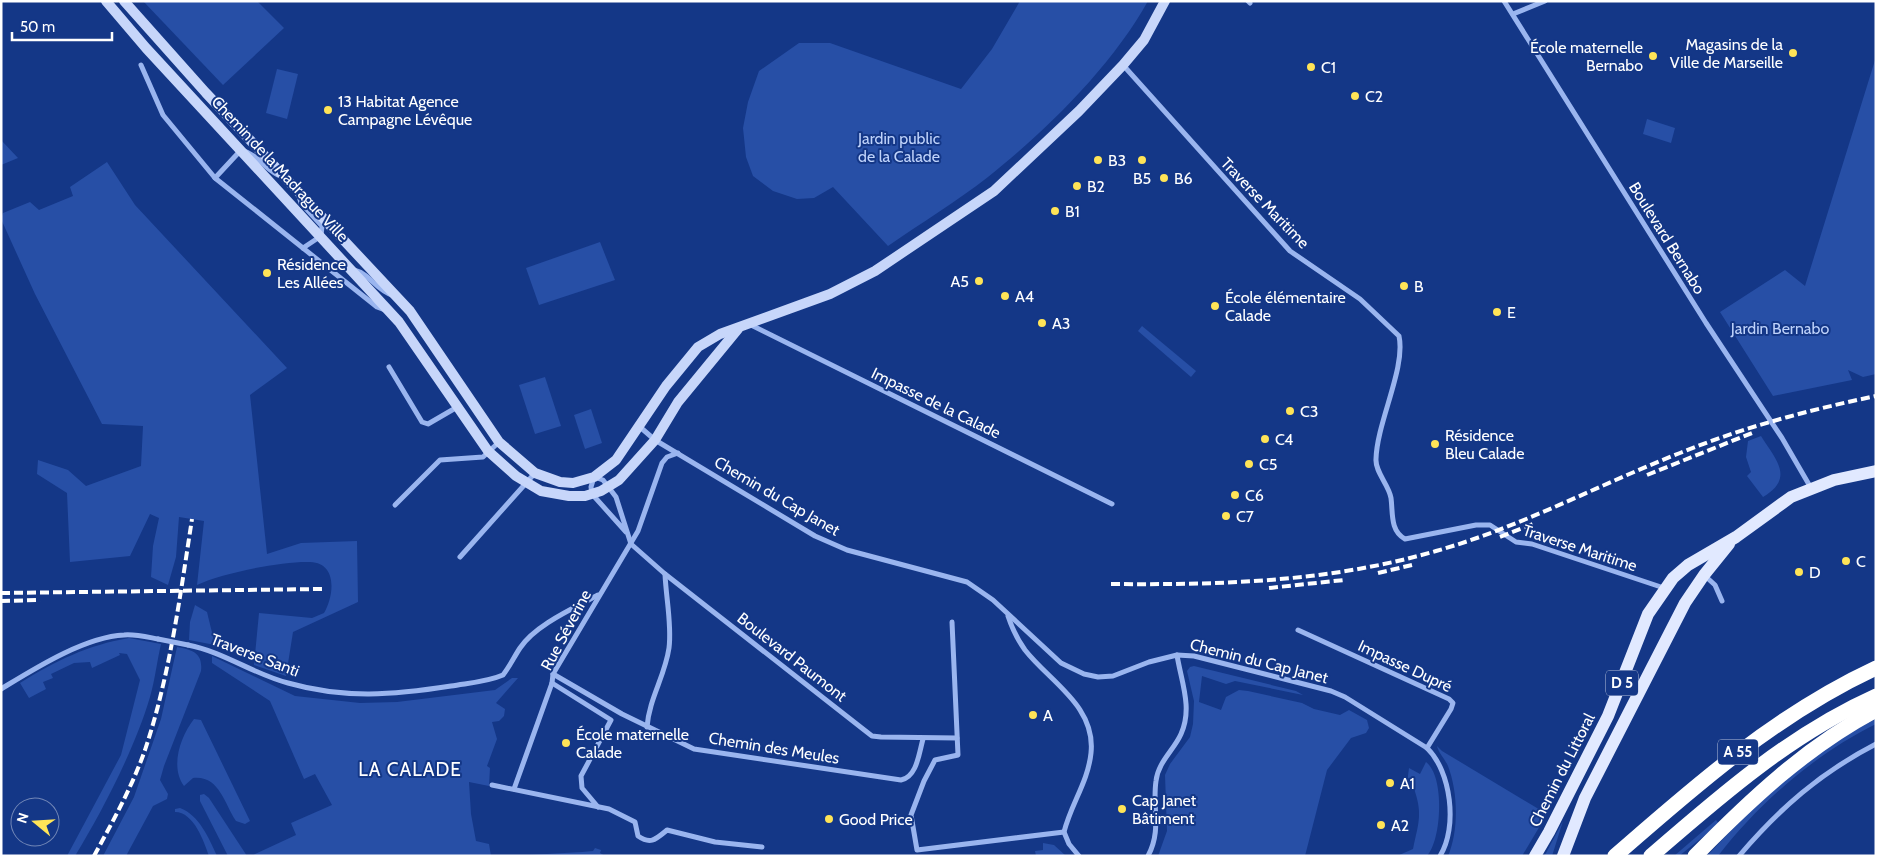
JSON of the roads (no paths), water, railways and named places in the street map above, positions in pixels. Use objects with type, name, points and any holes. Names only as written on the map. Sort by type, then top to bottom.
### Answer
[{"type":"highway","name":"A 55","points":[[1615,856],[1731,757],[1821,696],[1876,668]]},
{"type":"highway","name":"A 55","points":[[1651,856],[1712,804],[1795,741],[1876,696]]},
{"type":"highway","points":[[1695,856],[1768,783],[1835,734],[1876,710]]},
{"type":"main road","name":"Chemin du Littoral","points":[[1535,856],[1608,716],[1648,614],[1664,588],[1688,565],[1736,537],[1786,500],[1811,488],[1839,479],[1876,471]]},
{"type":"main road","name":"Chemin du Littoral","points":[[1563,856],[1575,821],[1686,603],[1704,575],[1736,537]]},
{"type":"street","name":"Chemin de la Madrague Ville","points":[[106,1],[390,312],[459,406],[488,451],[527,484],[554,494],[569,496],[592,494],[610,487],[634,466],[655,440],[678,402],[738,329]]},
{"type":"street","name":"Chemin de la Madrague Ville","points":[[124,1],[410,312],[499,442],[535,473],[560,482],[583,482],[594,477],[616,460],[666,386],[698,347],[720,334],[830,294],[875,271],[994,191],[1079,111],[1123,65],[1144,40],[1165,1]]},
{"type":"street","name":"Boulevard Bernabo","points":[[1504,1],[1703,318],[1782,438],[1811,488]]},
{"type":"street","points":[[1513,14],[1544,1]]},
{"type":"street","points":[[141,65],[163,115],[215,178],[376,306],[390,312]]},
{"type":"street","name":"Traverse Maritime","points":[[1123,65],[1290,251],[1360,299],[1399,336],[1400,356],[1378,436],[1376,462],[1390,489],[1394,529],[1398,536],[1405,539],[1476,525],[1490,526],[1516,542],[1532,544],[1664,588]]},
{"type":"street","points":[[215,178],[241,150],[254,154],[271,172],[286,179]]},
{"type":"street","points":[[298,192],[301,202],[322,226],[321,236],[304,248]]},
{"type":"street","points":[[351,269],[363,273],[384,293],[397,297]]},
{"type":"street","name":"Impasse de la Calade","points":[[748,324],[1112,504]]},
{"type":"street","points":[[389,367],[422,422],[428,424],[459,406]]},
{"type":"street","name":"Chemin du Cap Janet","points":[[640,427],[655,440],[815,536],[847,550],[967,582],[993,600],[1061,663],[1084,674],[1098,677],[1113,676],[1148,662],[1177,655],[1194,656],[1330,691],[1381,718],[1427,748],[1443,770],[1448,794],[1447,836],[1440,856]]},
{"type":"street","points":[[395,505],[440,460],[483,456],[499,442]]},
{"type":"street","points":[[631,544],[638,531],[662,463],[667,457],[678,453]]},
{"type":"street","points":[[460,557],[535,473]]},
{"type":"street","points":[[626,532],[592,494],[591,487],[594,477],[603,480],[616,497],[631,544]]},
{"type":"street","name":"Boulevard Paumont","points":[[631,544],[665,574],[872,736],[923,739],[957,738]]},
{"type":"street","name":"Rue Séverine","points":[[514,789],[552,684],[553,674],[598,595],[631,544]]},
{"type":"street","points":[[647,727],[650,705],[664,670],[669,647],[665,574]]},
{"type":"street","points":[[1704,575],[1715,585],[1722,601]]},
{"type":"street","name":"Traverse Santi","points":[[1,690],[36,667],[88,644],[112,637],[132,635],[188,644],[217,652],[286,683],[306,688],[364,696],[421,691],[485,681],[503,675],[520,647],[531,636],[553,620],[598,595]]},
{"type":"street","points":[[1008,615],[1013,632],[1024,649],[1078,705],[1090,730],[1091,754],[1086,779],[1064,832],[1069,844],[1079,856]]},
{"type":"street","points":[[952,622],[958,755],[935,760],[924,782],[911,815],[917,850],[1064,832]]},
{"type":"street","name":"Impasse Dupré","points":[[1298,630],[1449,699],[1453,703],[1451,709],[1427,748]]},
{"type":"street","points":[[1148,856],[1156,837],[1158,826],[1155,787],[1157,772],[1181,735],[1187,711],[1177,655]]},
{"type":"street","name":"Chemin des Meules","points":[[553,674],[647,727],[694,749],[901,780],[907,779],[913,771],[923,739]]},
{"type":"street","points":[[552,684],[611,720],[581,776],[582,788],[598,807]]},
{"type":"street","points":[[1739,856],[1789,802],[1831,770],[1876,744]]},
{"type":"street","points":[[492,785],[609,810],[635,822],[638,836],[646,842],[653,842],[667,830],[715,842],[762,848]]},
{"type":"railway","points":[[1111,584],[1193,584],[1275,580],[1356,569],[1396,561],[1436,551],[1498,530],[1649,465],[1728,435],[1801,413],[1876,396]]},
{"type":"railway","points":[[1647,475],[1752,433]]},
{"type":"railway","points":[[94,856],[122,804],[145,750],[154,722],[168,664],[192,519]]},
{"type":"railway","points":[[1500,537],[1533,524]]},
{"type":"railway","points":[[1378,573],[1412,565]]},
{"type":"railway","points":[[1269,588],[1344,580]]},
{"type":"railway","points":[[1,593],[322,589]]},
{"type":"railway","points":[[1,601],[40,600]]},
{"type":"place","name":"Magasins de la Ville de Marseille","points":[[1793,53]]},
{"type":"place","name":"École maternelle Bernabo","points":[[1653,56]]},
{"type":"place","name":"C1","points":[[1311,67]]},
{"type":"place","name":"C2","points":[[1355,96]]},
{"type":"place","name":"13 Habitat Agence Campagne Lévêque","points":[[328,110]]},
{"type":"place","name":"B3","points":[[1098,160]]},
{"type":"place","name":"B5","points":[[1142,160]]},
{"type":"place","name":"B6","points":[[1164,178]]},
{"type":"place","name":"B2","points":[[1077,186]]},
{"type":"place","name":"B1","points":[[1055,211]]},
{"type":"place","name":"Résidence Les Allées","points":[[267,273]]},
{"type":"place","name":"A5","points":[[979,281]]},
{"type":"place","name":"B","points":[[1404,286]]},
{"type":"place","name":"A4","points":[[1005,296]]},
{"type":"place","name":"École élémentaire Calade","points":[[1215,306]]},
{"type":"place","name":"E","points":[[1497,312]]},
{"type":"place","name":"A3","points":[[1042,323]]},
{"type":"place","name":"C3","points":[[1290,411]]},
{"type":"place","name":"C4","points":[[1265,439]]},
{"type":"place","name":"Résidence Bleu Calade","points":[[1435,444]]},
{"type":"place","name":"C5","points":[[1249,464]]},
{"type":"place","name":"C6","points":[[1235,495]]},
{"type":"place","name":"C7","points":[[1226,516]]},
{"type":"place","name":"C","points":[[1846,561]]},
{"type":"place","name":"D","points":[[1799,572]]},
{"type":"place","name":"A","points":[[1033,715]]},
{"type":"place","name":"École maternelle Calade","points":[[566,743]]},
{"type":"place","name":"A1","points":[[1390,783]]},
{"type":"place","name":"Cap Janet Bâtiment","points":[[1122,809]]},
{"type":"place","name":"Good Price","points":[[829,819]]},
{"type":"place","name":"A2","points":[[1381,825]]},
{"type":"district","name":"LA CALADE","points":[[410,769]]},
{"type":"park label","name":"Jardin public de la Calade","points":[[899,147]]},
{"type":"park label","name":"Jardin Bernabo","points":[[1780,328]]}]
